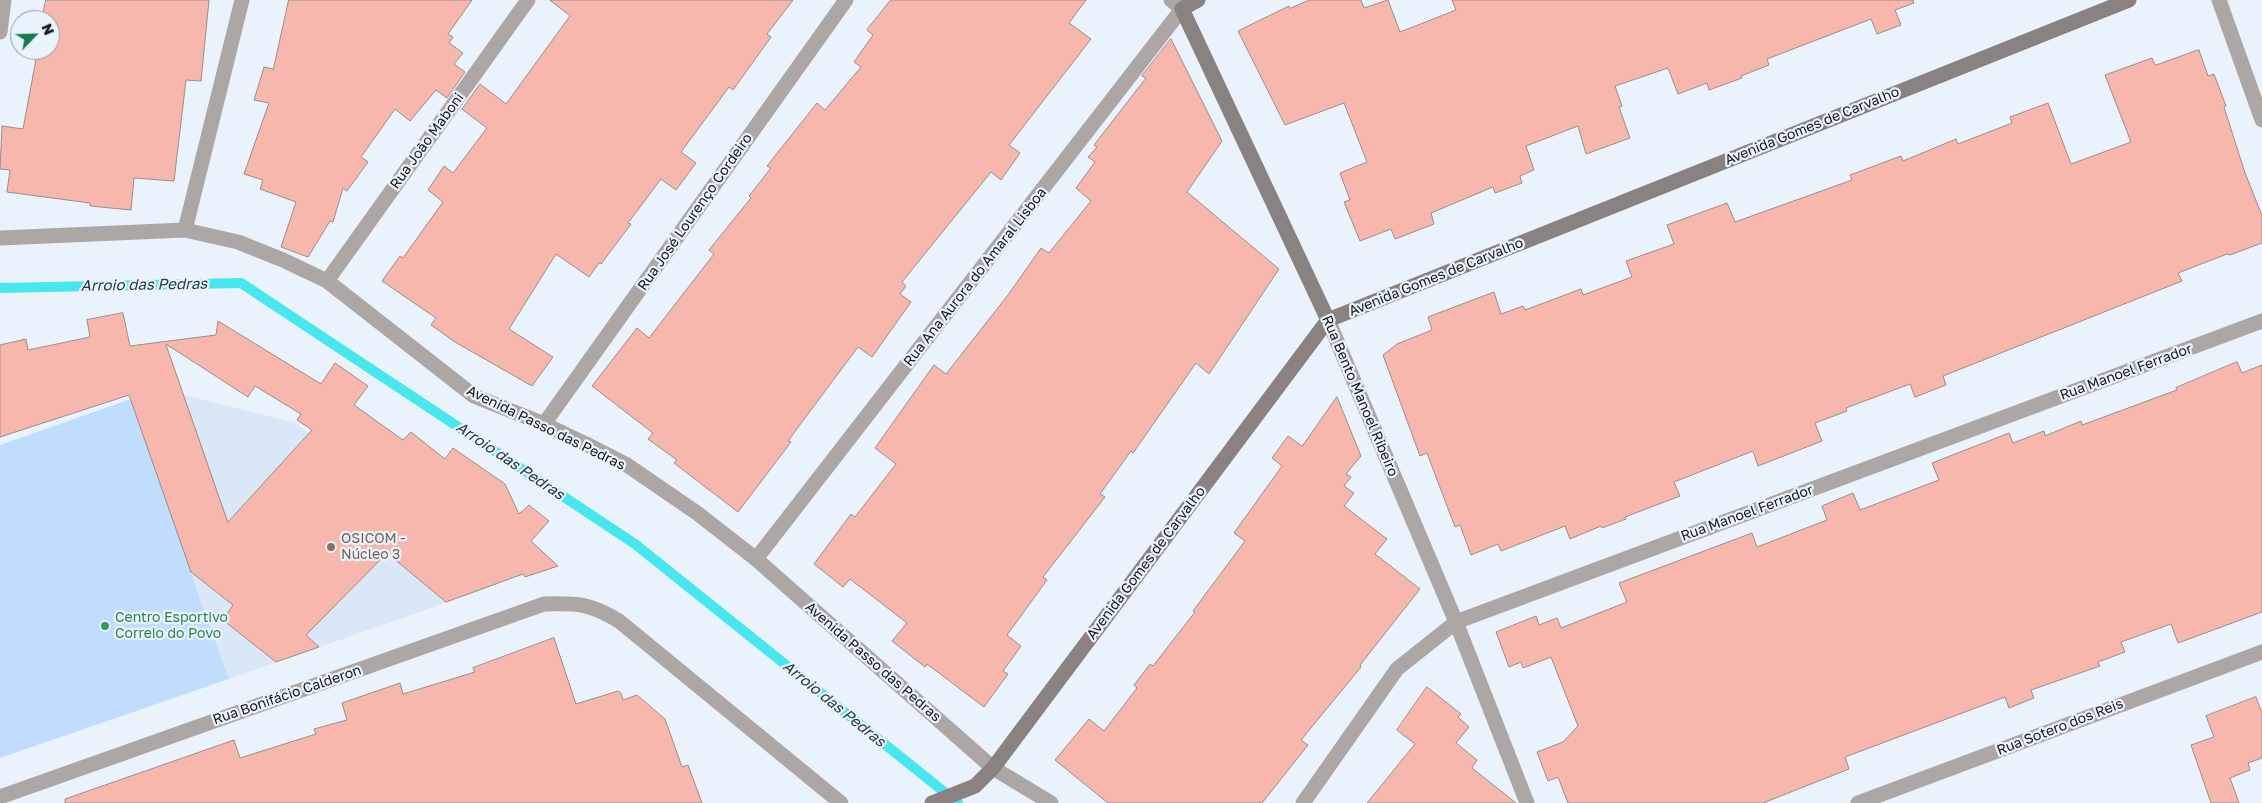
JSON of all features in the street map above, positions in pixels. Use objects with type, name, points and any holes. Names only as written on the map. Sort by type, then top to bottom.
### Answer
[{"type":"street","points":[[0,32],[4,0]]},
{"type":"street","points":[[185,230],[242,0]]},
{"type":"street","name":"Rua João Maboni","points":[[327,281],[528,0]]},
{"type":"street","name":"Rua José Lourenço Cordeiro","points":[[544,424],[846,0]]},
{"type":"street","name":"Rua Ana Aurora do Amaral Lisboa","points":[[756,559],[1176,4],[1198,0]]},
{"type":"street","name":"Avenida Gomes de Carvalho","points":[[932,803],[975,786],[994,768],[1328,320],[2129,0]]},
{"type":"street","points":[[2220,0],[2262,120]]},
{"type":"street","name":"Rua Bento Manoel Ribeiro","points":[[1176,4],[1328,320],[1456,622],[1527,803]]},
{"type":"street","name":"Avenida Passo das Pedras","points":[[0,238],[185,230],[238,242],[284,260],[327,281],[474,396],[544,424],[627,466],[697,513],[756,559],[994,768],[1051,803]]},
{"type":"street","name":"Rua Manoel Ferrador","points":[[1303,803],[1397,669],[1456,622],[2262,321]]},
{"type":"street","name":"Rua Bonifácio Calderon","points":[[0,797],[544,604],[577,603],[597,608],[619,621],[841,803]]},
{"type":"street","name":"Rua Sotero dos Reis","points":[[1858,803],[2262,652]]},
{"type":"shaded area","name":"OSICOM - Núcleo 3","points":[[184,395],[296,423],[499,584],[229,679],[191,572],[228,522]]},
{"type":"shaded area","name":"Centro Esportivo Correio do Povo","points":[[184,395],[228,522],[191,573],[229,679],[0,758],[0,445],[131,399]]},
{"type":"building","points":[[46,0],[209,0],[201,81],[186,80],[174,181],[134,178],[131,210],[90,206],[90,203],[7,192],[10,170],[0,169],[2,126],[23,129],[36,60],[60,60],[60,10],[44,10]]},
{"type":"building","points":[[289,0],[472,0],[448,34],[453,37],[449,43],[463,53],[454,64],[465,72],[447,98],[436,90],[410,121],[395,109],[361,157],[368,162],[347,191],[343,188],[333,222],[330,221],[308,257],[281,247],[296,202],[260,189],[263,180],[244,174],[269,103],[254,100],[264,67],[273,69]]},
{"type":"building","points":[[550,0],[793,0],[767,34],[771,37],[733,90],[729,87],[681,152],[696,163],[676,190],[661,179],[628,223],[631,224],[589,277],[556,254],[509,329],[553,357],[532,386],[455,342],[431,325],[436,318],[382,281],[400,256],[403,258],[443,202],[428,190],[444,166],[453,173],[487,128],[462,109],[480,84],[506,104],[570,16]]},
{"type":"building","points":[[891,0],[1086,0],[1069,23],[1091,39],[1009,145],[1020,153],[1001,180],[991,172],[902,282],[906,286],[900,294],[911,302],[872,357],[858,347],[788,441],[791,442],[738,512],[674,463],[677,460],[648,439],[653,433],[592,386],[637,328],[649,338],[714,254],[709,250],[751,198],[749,196],[771,168],[767,166],[817,103],[825,110],[861,67],[854,62],[873,35],[867,30]]},
{"type":"building","points":[[1310,0],[1361,0],[1364,8],[1388,0],[1400,32],[1456,10],[1452,0],[1913,0],[1914,3],[1895,10],[1901,25],[1877,34],[1871,19],[1767,59],[1769,65],[1741,76],[1742,78],[1709,90],[1707,83],[1678,94],[1668,68],[1615,86],[1622,106],[1619,107],[1630,138],[1586,154],[1578,126],[1526,146],[1534,170],[1520,176],[1522,183],[1495,193],[1493,187],[1431,213],[1434,224],[1395,239],[1391,229],[1360,241],[1344,202],[1350,200],[1340,173],[1367,162],[1344,103],[1285,125],[1238,31],[1289,6],[1290,8]]},
{"type":"building","points":[[1171,39],[1222,141],[1187,192],[1279,269],[1209,374],[1196,363],[1133,453],[1131,451],[1100,494],[1105,497],[1043,577],[1047,580],[1007,635],[1021,646],[1003,671],[1008,674],[984,707],[927,664],[925,667],[892,641],[907,623],[850,579],[843,587],[814,564],[851,514],[855,517],[896,464],[875,448],[934,365],[946,374],[1008,295],[1041,248],[1049,253],[1091,201],[1076,188],[1095,162],[1088,157],[1097,147],[1094,145],[1146,78],[1142,76]]},
{"type":"building","points":[[2199,50],[2208,76],[2214,74],[2226,106],[2224,107],[2244,170],[2262,216],[2262,243],[2178,273],[2182,281],[1943,376],[1946,385],[1915,397],[1910,384],[1846,408],[1847,411],[1815,423],[1822,441],[1758,466],[1753,451],[1674,482],[1680,496],[1625,517],[1626,519],[1602,528],[1601,526],[1570,539],[1565,526],[1501,551],[1498,544],[1471,555],[1460,525],[1455,527],[1427,453],[1420,456],[1383,355],[1397,344],[1432,330],[1428,317],[1494,292],[1501,314],[1523,306],[1525,310],[1581,289],[1583,295],[1632,277],[1626,261],[1674,244],[1667,225],[1727,203],[1735,222],[1852,180],[1850,175],[1901,156],[1903,161],[1956,139],[1958,144],[2012,123],[2010,117],[2048,103],[2071,164],[2131,142],[2105,75],[2152,58],[2155,65]]},
{"type":"building","points":[[123,313],[130,346],[216,335],[218,321],[321,384],[335,363],[368,386],[354,405],[403,440],[411,432],[445,459],[453,448],[505,484],[519,514],[529,505],[549,521],[531,541],[558,566],[525,577],[523,574],[446,602],[387,553],[306,635],[319,647],[276,662],[223,620],[233,605],[191,572],[129,395],[0,437],[0,345],[26,339],[28,350],[90,337],[87,320]],"holes":[[[166,344],[248,397],[255,386],[301,414],[297,420],[312,430],[228,522]]]},
{"type":"building","points":[[2237,362],[2242,373],[2262,365],[2262,612],[2178,643],[2171,624],[2121,642],[2125,652],[2098,662],[2100,666],[2031,690],[2034,698],[2009,708],[2005,697],[1845,757],[1849,769],[1763,803],[1568,803],[1558,777],[1548,781],[1537,752],[1563,742],[1578,726],[1551,657],[1523,668],[1521,662],[1509,667],[1496,632],[1536,616],[1539,625],[1557,618],[1561,628],[1627,602],[1619,583],[1752,533],[1757,547],[1827,520],[1822,506],[1853,493],[1860,510],[1939,480],[1932,463],[2009,433],[2013,443],[2044,431],[2045,436],[2081,421],[2082,425],[2177,390],[2176,388]]},
{"type":"building","points":[[1337,397],[1361,456],[1346,474],[1351,477],[1344,486],[1354,493],[1344,506],[1387,539],[1375,554],[1420,589],[1360,665],[1361,667],[1301,740],[1308,745],[1262,803],[1108,803],[1055,760],[1089,719],[1104,731],[1137,688],[1134,685],[1150,664],[1153,666],[1195,612],[1193,611],[1245,541],[1234,533],[1282,466],[1272,458],[1288,436],[1302,446]]},
{"type":"building","points":[[554,638],[576,704],[618,691],[621,693],[623,700],[637,695],[665,719],[682,767],[688,765],[702,803],[65,803],[65,799],[234,740],[240,758],[316,734],[314,729],[347,720],[342,703],[400,683],[403,694],[475,672],[473,668]]},
{"type":"building","points":[[1427,687],[1461,714],[1458,717],[1469,727],[1456,743],[1477,760],[1472,768],[1516,803],[1367,803],[1415,744],[1397,730]]},
{"type":"building","points":[[2256,697],[2262,713],[2262,758],[2248,763],[2250,770],[2230,778],[2239,803],[2211,803],[2191,745],[2214,737],[2206,716]]},
{"type":"waterway","name":"Arroio das Pedras","points":[[0,288],[241,283],[635,544],[958,803]]},
{"type":"place","name":"OSICOM - Núcleo 3","points":[[331,547]]},
{"type":"place","name":"Centro Esportivo Correio do Povo","points":[[105,626]]}]
